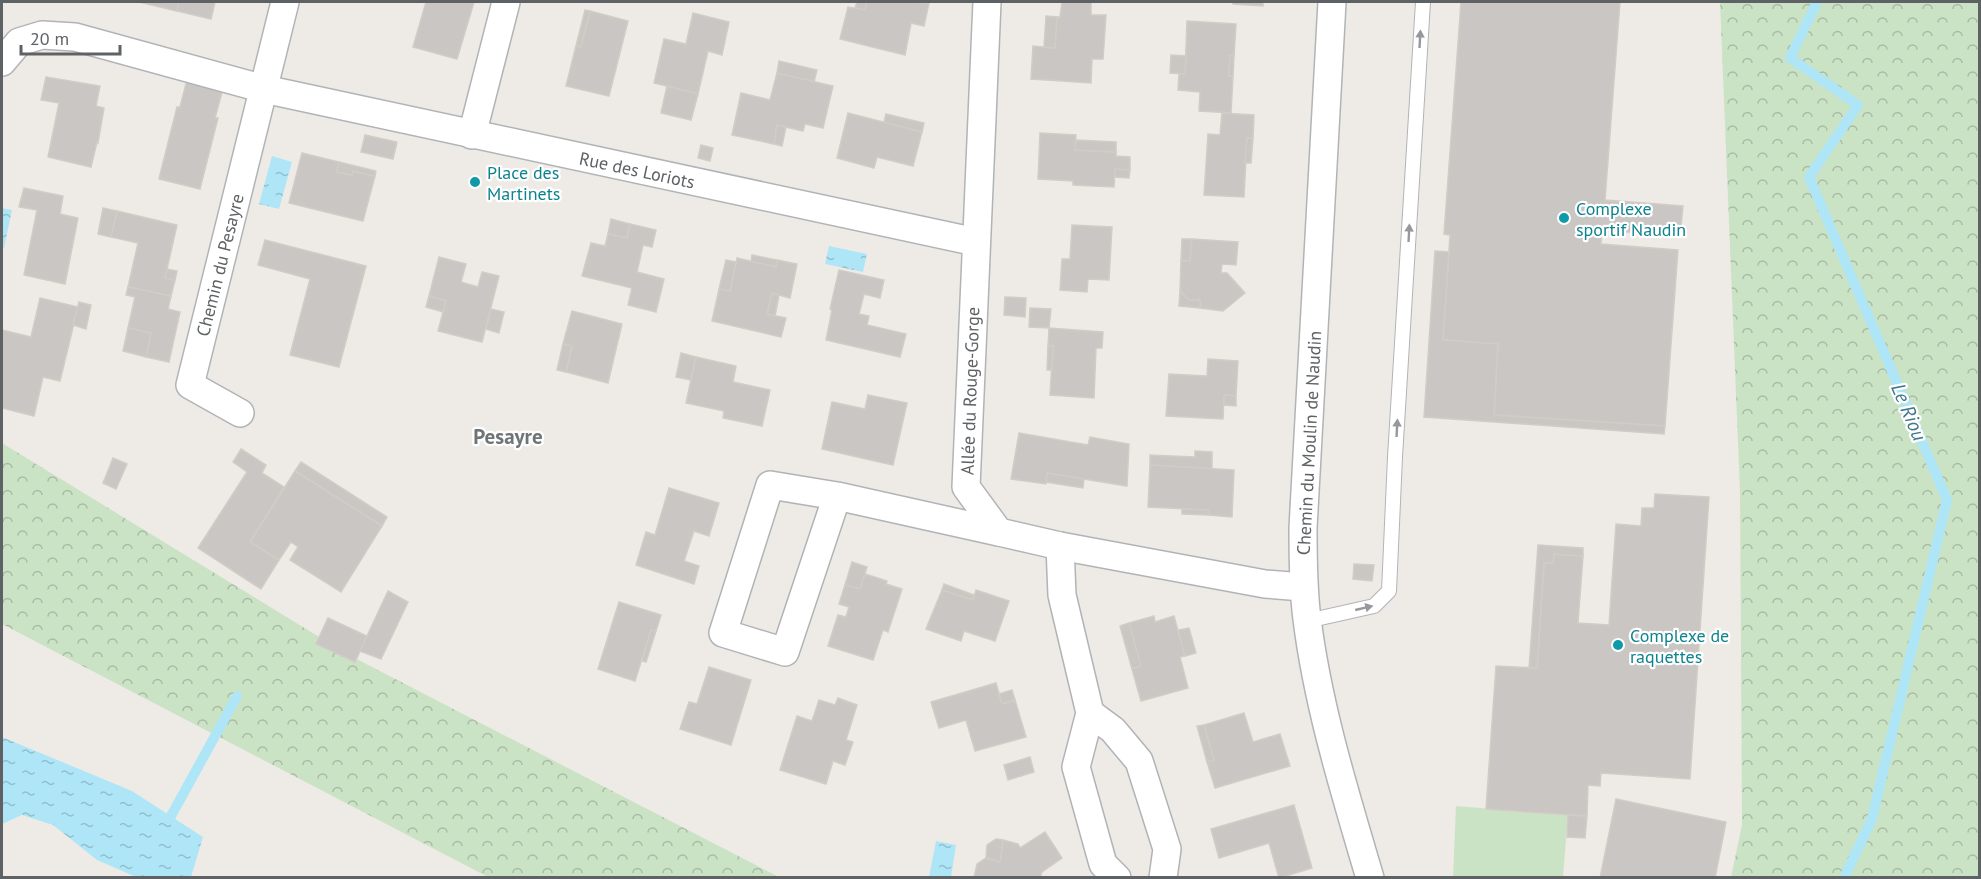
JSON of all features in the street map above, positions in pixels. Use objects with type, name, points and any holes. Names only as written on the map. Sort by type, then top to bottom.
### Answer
[{"type":"street","name":"Chemin du Pesayre","points":[[240,413],[190,385],[285,2]]},
{"type":"street","points":[[472,135],[506,2]]},
{"type":"street","name":"Allée du Rouge-Gorge","points":[[987,2],[966,487],[999,532]]},
{"type":"street","name":"Chemin du Moulin de Naudin","points":[[1332,2],[1303,528],[1304,587],[1307,621],[1328,731],[1370,878]]},
{"type":"street","points":[[2,62],[19,42],[42,35],[75,37],[264,89]]},
{"type":"street","name":"Rue des Loriots","points":[[264,89],[976,242]]},
{"type":"street","points":[[837,496],[785,652],[723,633],[770,485],[837,496],[1060,546],[1265,584],[1304,587]]},
{"type":"street","points":[[1060,546],[1062,595],[1090,713],[1076,767],[1102,864],[1117,878]]},
{"type":"street","points":[[1090,713],[1113,730],[1139,761],[1167,849],[1162,878]]},
{"type":"lane","points":[[1307,621],[1374,606],[1389,591],[1423,2]]},
{"type":"green space","points":[[1720,2],[1979,2],[1979,877],[1731,877],[1742,825],[1740,492]]},
{"type":"green space","points":[[2,443],[347,654],[779,877],[488,877],[2,624]]},
{"type":"green space","points":[[1456,806],[1568,815],[1563,877],[1453,878]]},
{"type":"water","points":[[272,156],[292,162],[279,209],[259,204]]},
{"type":"water","points":[[2,208],[12,210],[4,248],[2,247]]},
{"type":"water","points":[[829,246],[867,254],[863,272],[825,264]]},
{"type":"water","points":[[2,737],[132,791],[203,837],[191,877],[136,877],[97,860],[53,825],[22,815],[2,824]]},
{"type":"water","points":[[936,841],[956,845],[951,877],[929,877]]},
{"type":"building","points":[[139,2],[179,2],[177,11]]},
{"type":"building","points":[[179,2],[215,2],[211,19],[177,11]]},
{"type":"building","points":[[426,2],[474,2],[457,59],[413,47]]},
{"type":"building","points":[[857,2],[867,2],[865,10],[855,8]]},
{"type":"building","points":[[867,2],[929,3],[924,26],[911,23],[905,55],[840,39],[848,7],[865,10]]},
{"type":"building","points":[[1062,2],[1091,2],[1091,15],[1106,15],[1103,59],[1092,59],[1091,83],[1031,79],[1033,46],[1055,48],[1057,17],[1060,17]]},
{"type":"building","points":[[1233,2],[1263,2],[1263,6],[1233,4]]},
{"type":"building","name":"Complexe sportif Naudin","points":[[1461,2],[1620,2],[1605,200],[1683,206],[1680,236],[1602,230],[1601,244],[1678,250],[1665,426],[1494,415],[1498,344],[1443,340],[1450,235],[1444,234]]},
{"type":"building","points":[[585,10],[590,11],[581,47],[576,46]]},
{"type":"building","points":[[590,11],[628,21],[609,96],[566,86],[576,46],[581,47]]},
{"type":"building","points":[[693,13],[729,22],[722,55],[708,51],[698,94],[654,83],[664,39],[686,44]]},
{"type":"building","points":[[1046,16],[1057,17],[1055,48],[1044,47]]},
{"type":"building","points":[[1187,21],[1236,24],[1234,56],[1230,56],[1229,76],[1233,76],[1231,113],[1199,111],[1200,92],[1178,90],[1179,74],[1185,74]]},
{"type":"building","points":[[1171,55],[1186,56],[1185,74],[1170,73]]},
{"type":"building","points":[[1230,56],[1234,56],[1233,76],[1229,76]]},
{"type":"building","points":[[779,61],[817,70],[814,82],[777,73]]},
{"type":"building","points":[[777,73],[833,86],[823,128],[805,124],[803,131],[777,125],[774,144],[732,135],[741,93],[770,100]]},
{"type":"building","points":[[188,76],[224,85],[200,189],[159,179],[177,107],[180,107]]},
{"type":"building","points":[[46,77],[100,86],[96,106],[104,108],[91,167],[48,157],[59,103],[41,100]]},
{"type":"building","points":[[667,86],[698,94],[691,120],[661,113]]},
{"type":"building","points":[[848,113],[922,132],[913,166],[877,157],[874,168],[837,158]]},
{"type":"building","points":[[1222,113],[1254,115],[1253,138],[1247,138],[1244,197],[1204,195],[1208,134],[1220,135]]},
{"type":"building","points":[[886,114],[924,123],[922,132],[884,122]]},
{"type":"building","points":[[777,125],[786,127],[782,146],[774,144]]},
{"type":"building","points":[[1040,133],[1076,135],[1075,150],[1116,152],[1116,156],[1130,157],[1130,170],[1115,169],[1114,187],[1073,185],[1073,181],[1038,179]]},
{"type":"building","points":[[365,135],[397,142],[393,159],[361,152]]},
{"type":"building","points":[[1247,138],[1253,138],[1251,163],[1245,163]]},
{"type":"building","points":[[1076,140],[1116,142],[1116,152],[1075,150]]},
{"type":"building","points":[[701,145],[713,148],[710,161],[698,158]]},
{"type":"building","points":[[302,153],[339,162],[337,172],[352,175],[353,171],[375,176],[363,221],[289,203]]},
{"type":"building","points":[[339,162],[376,171],[375,176],[353,171],[352,175],[337,172]]},
{"type":"building","points":[[1115,169],[1130,170],[1129,178],[1115,177]]},
{"type":"building","points":[[24,188],[63,196],[60,214],[78,218],[65,284],[24,275],[37,210],[19,207]]},
{"type":"building","points":[[103,208],[117,211],[111,237],[98,234]]},
{"type":"building","points":[[117,211],[177,225],[165,278],[175,280],[171,296],[128,287],[138,243],[111,237]]},
{"type":"building","points":[[611,219],[630,224],[627,238],[608,234]]},
{"type":"building","points":[[630,224],[656,230],[652,247],[643,245],[637,272],[664,279],[656,312],[628,305],[632,288],[582,276],[591,243],[605,246],[608,234],[627,238]]},
{"type":"building","points":[[1072,225],[1112,227],[1109,280],[1088,279],[1087,292],[1060,290],[1062,259],[1070,259]]},
{"type":"building","points":[[1182,239],[1192,239],[1190,261],[1181,261]]},
{"type":"building","points":[[1192,239],[1238,242],[1236,265],[1222,264],[1221,273],[1227,273],[1245,293],[1223,311],[1200,308],[1200,300],[1189,300],[1180,291],[1181,261],[1190,261]]},
{"type":"building","points":[[265,240],[366,266],[339,367],[290,355],[310,279],[258,265]]},
{"type":"building","points":[[1435,251],[1449,252],[1443,340],[1498,344],[1494,415],[1665,426],[1664,434],[1424,417]]},
{"type":"building","points":[[752,255],[777,260],[776,267],[751,262]]},
{"type":"building","points":[[439,257],[466,264],[461,282],[478,287],[482,272],[499,276],[482,342],[438,331],[446,301],[429,296]]},
{"type":"building","points":[[737,258],[776,267],[777,260],[797,264],[790,298],[772,293],[767,314],[786,318],[781,337],[712,321],[719,289],[730,291]]},
{"type":"building","points":[[726,260],[736,262],[730,291],[719,289]]},
{"type":"building","points":[[167,269],[177,271],[175,280],[165,278]]},
{"type":"building","points":[[839,270],[884,280],[880,298],[864,294],[859,314],[869,316],[867,325],[906,334],[900,357],[826,340]]},
{"type":"building","points":[[128,287],[171,296],[168,309],[180,312],[169,362],[146,357],[151,333],[128,328],[135,297],[126,295]]},
{"type":"building","points":[[1180,291],[1189,300],[1200,300],[1200,308],[1179,306]]},
{"type":"building","points":[[772,293],[779,295],[775,316],[767,314]]},
{"type":"building","points":[[429,296],[446,301],[443,312],[426,307]]},
{"type":"building","points":[[1005,297],[1026,298],[1025,317],[1004,315]]},
{"type":"building","points":[[40,298],[78,307],[60,381],[43,377],[34,416],[2,408],[2,330],[31,337]]},
{"type":"building","points":[[79,302],[91,305],[86,329],[73,325]]},
{"type":"building","points":[[1030,308],[1051,309],[1049,328],[1029,327]]},
{"type":"building","points":[[491,309],[504,312],[499,333],[486,329]]},
{"type":"building","points":[[572,311],[622,324],[608,383],[566,372],[572,346],[563,344]]},
{"type":"building","points":[[128,328],[151,333],[146,357],[123,351]]},
{"type":"building","points":[[1049,328],[1103,332],[1102,348],[1096,348],[1094,398],[1050,395],[1053,346],[1048,346]]},
{"type":"building","points":[[563,344],[572,346],[566,372],[557,370]]},
{"type":"building","points":[[1048,346],[1053,346],[1052,370],[1047,370]]},
{"type":"building","points":[[681,353],[696,357],[691,380],[676,377]]},
{"type":"building","points":[[696,357],[736,366],[733,382],[770,390],[762,426],[723,418],[724,411],[686,403]]},
{"type":"building","points":[[1208,359],[1238,361],[1236,396],[1224,395],[1223,419],[1166,416],[1169,374],[1207,376]]},
{"type":"building","points":[[868,395],[907,403],[893,465],[822,449],[832,402],[865,409]]},
{"type":"building","points":[[1224,395],[1236,396],[1236,406],[1224,405]]},
{"type":"building","points":[[1019,433],[1088,445],[1090,437],[1129,444],[1127,486],[1047,473],[1046,484],[1011,479]]},
{"type":"building","points":[[241,449],[266,465],[262,473],[284,487],[250,542],[279,560],[261,589],[198,548],[247,472],[233,462]]},
{"type":"building","points":[[1195,451],[1212,452],[1212,469],[1150,465],[1150,455],[1195,457]]},
{"type":"building","points":[[113,458],[127,464],[116,489],[103,483]]},
{"type":"building","points":[[301,462],[387,517],[382,526],[295,471]]},
{"type":"building","points":[[1150,465],[1234,470],[1232,517],[1208,515],[1208,510],[1148,507]]},
{"type":"building","points":[[295,471],[382,526],[341,592],[290,560],[298,547],[291,542],[279,560],[250,542]]},
{"type":"building","points":[[1047,473],[1084,479],[1083,488],[1046,482]]},
{"type":"building","points":[[669,488],[719,503],[709,536],[694,531],[684,561],[699,566],[694,584],[636,565],[646,532],[655,535]]},
{"type":"building","name":"Complexe de raquettes","points":[[1655,494],[1709,497],[1690,779],[1601,773],[1600,786],[1588,785],[1587,816],[1486,809],[1496,666],[1537,668],[1544,563],[1553,563],[1554,554],[1583,556],[1578,623],[1609,625],[1616,524],[1641,526],[1642,508],[1654,508]]},
{"type":"building","points":[[1182,509],[1208,510],[1208,515],[1182,514]]},
{"type":"building","points":[[1538,545],[1583,548],[1583,556],[1554,554],[1553,563],[1544,563],[1537,668],[1529,668]]},
{"type":"building","points":[[852,562],[867,567],[860,589],[845,585]]},
{"type":"building","points":[[1354,564],[1374,565],[1372,581],[1353,579]]},
{"type":"building","points":[[865,574],[902,589],[888,632],[883,630],[873,660],[828,646],[838,615],[846,617],[849,607],[839,604],[845,585],[860,589]]},
{"type":"building","points":[[944,584],[974,595],[973,600],[942,590]]},
{"type":"building","points":[[942,590],[973,600],[976,590],[1009,601],[995,641],[964,631],[961,641],[926,629]]},
{"type":"building","points":[[388,591],[408,602],[381,659],[360,651]]},
{"type":"building","points":[[619,602],[661,615],[656,631],[651,630],[635,681],[598,669]]},
{"type":"building","points":[[1154,616],[1155,622],[1174,616],[1185,656],[1180,657],[1188,688],[1141,701],[1132,669],[1141,666],[1129,623]]},
{"type":"building","points":[[328,618],[367,636],[355,662],[316,644]]},
{"type":"building","points":[[1129,623],[1141,666],[1132,669],[1120,626]]},
{"type":"building","points":[[1189,628],[1196,653],[1185,656],[1178,630]]},
{"type":"building","points":[[651,630],[656,631],[646,662],[642,661]]},
{"type":"building","points":[[709,667],[751,680],[731,745],[680,729],[689,702],[697,704]]},
{"type":"building","points":[[996,683],[1002,704],[1015,700],[1026,737],[975,751],[966,720],[939,728],[931,702]]},
{"type":"building","points":[[1012,690],[1015,700],[1002,704],[999,694]]},
{"type":"building","points":[[838,698],[857,705],[846,740],[853,742],[845,765],[833,761],[826,784],[780,770],[797,716],[812,721],[819,700],[835,705]]},
{"type":"building","points":[[1244,713],[1253,742],[1280,734],[1290,766],[1215,788],[1207,762],[1214,760],[1204,725]]},
{"type":"building","points":[[1204,725],[1214,760],[1207,762],[1197,726]]},
{"type":"building","points":[[1030,757],[1034,772],[1008,780],[1004,765]]},
{"type":"building","points":[[1616,799],[1726,822],[1715,878],[1600,878]]},
{"type":"building","points":[[1294,805],[1312,868],[1279,878],[1269,843],[1219,858],[1211,829]]},
{"type":"building","points":[[1568,815],[1587,816],[1585,838],[1567,837]]},
{"type":"building","points":[[1045,832],[1062,858],[1042,872],[1040,878],[974,878],[977,864],[986,858],[1000,862],[1003,840],[1018,844],[1020,848]]},
{"type":"building","points":[[996,839],[1003,840],[1000,862],[986,858],[987,845]]},
{"type":"waterway","name":"Le Riou","points":[[1817,2],[1790,58],[1858,105],[1809,177],[1947,500],[1872,819],[1844,878]]},
{"type":"waterway","points":[[171,816],[237,696]]},
{"type":"place","name":"Place des Martinets","points":[[475,182]]},
{"type":"place","name":"Complexe sportif Naudin","points":[[1564,218]]},
{"type":"place","name":"Complexe de raquettes","points":[[1618,645]]},
{"type":"district","name":"Pesayre","points":[[508,436]]}]
